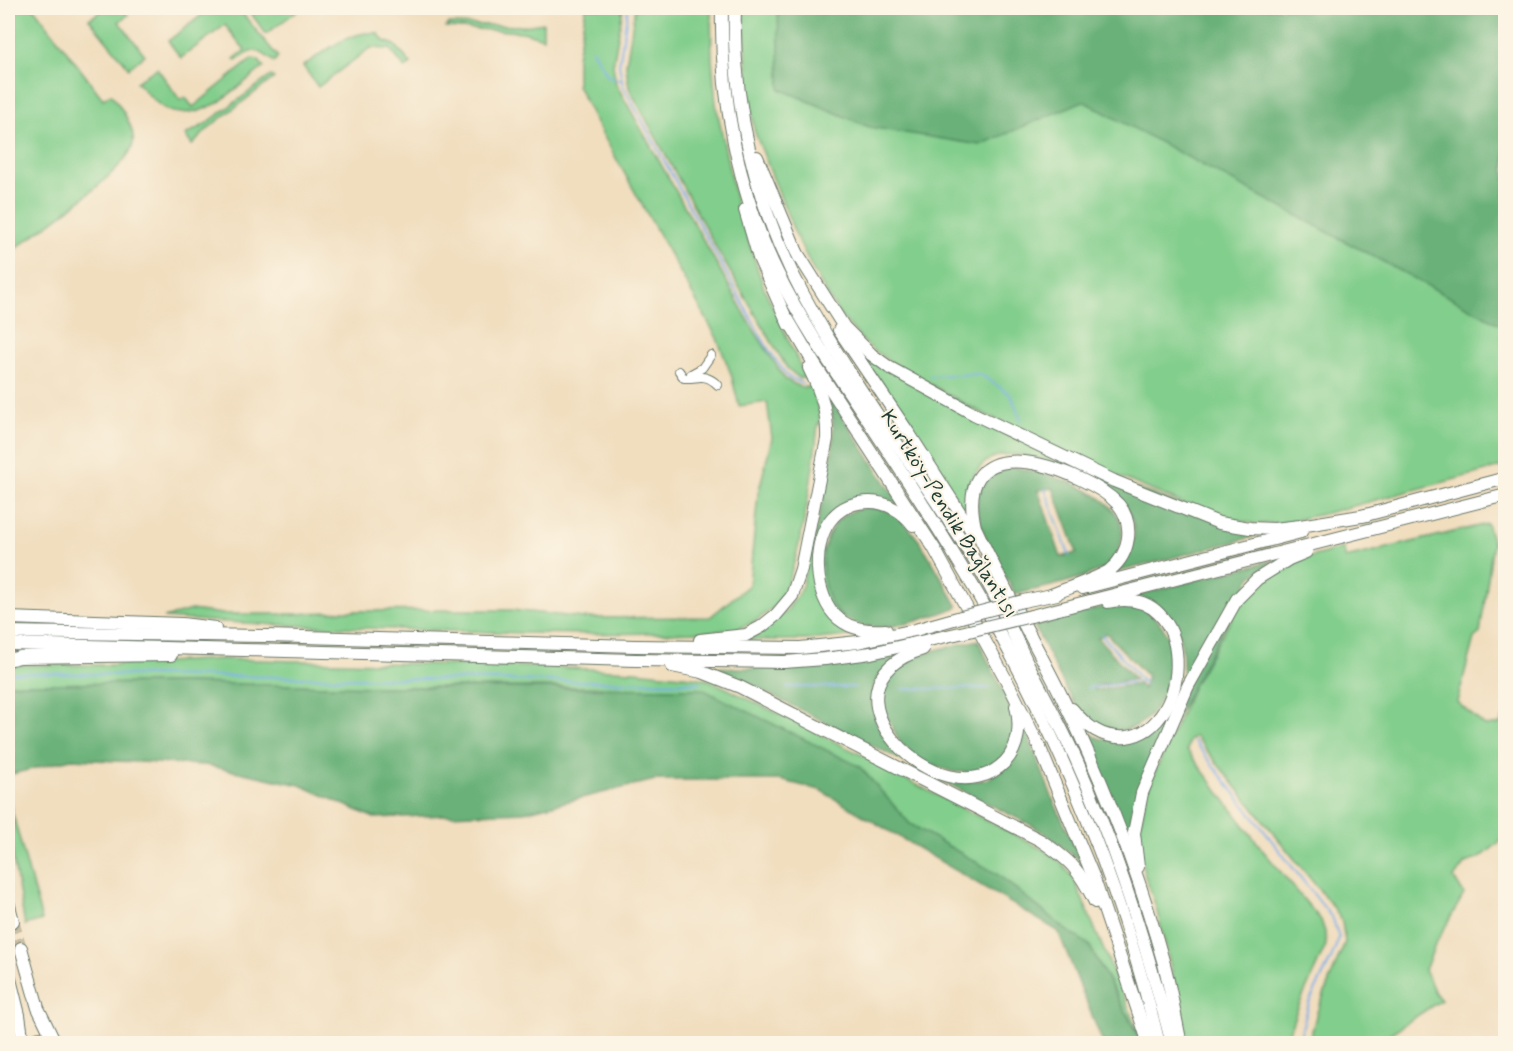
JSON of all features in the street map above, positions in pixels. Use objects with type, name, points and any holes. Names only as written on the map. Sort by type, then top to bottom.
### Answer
[{"type":"highway","name":"Kurtköy-Pendik Bağlantısı","points":[[722,8],[721,38],[725,87],[741,170],[751,206],[777,272],[812,335],[945,537],[1008,649],[1067,773],[1099,853],[1124,923],[1159,1044]]},
{"type":"highway","name":"Kurtköy-Pendik Bağlantısı","points":[[735,8],[734,34],[738,87],[756,178],[774,229],[802,294],[983,574],[1075,755],[1133,910],[1156,981],[1172,1044]]},
{"type":"highway","points":[[746,131],[796,251],[826,311],[910,435],[989,558]]},
{"type":"highway","points":[[635,646],[746,635],[776,615],[792,596],[801,569],[827,439],[827,421],[824,404],[759,258],[744,207],[741,170]]},
{"type":"highway","points":[[796,251],[844,327],[881,362],[974,414],[1114,481],[1220,523],[1250,528],[1282,528],[1367,515]]},
{"type":"highway","points":[[786,318],[934,548],[1009,685],[1040,748],[1093,876],[1149,1044]]},
{"type":"highway","points":[[1051,595],[1110,570],[1127,548],[1128,523],[1119,506],[1090,484],[1069,474],[1037,464],[1012,460],[993,464],[980,475],[972,491],[971,510],[975,527],[1060,693],[1094,766],[1145,900],[1165,966],[1181,1044]]},
{"type":"highway","points":[[8,632],[800,648],[858,642],[915,630],[1506,478]]},
{"type":"highway","points":[[8,644],[636,660],[784,662],[825,659],[871,653],[969,631],[1506,495]]},
{"type":"highway","points":[[915,630],[872,631],[856,628],[839,619],[825,600],[820,588],[818,568],[820,548],[826,528],[832,518],[844,508],[857,502],[874,502],[888,505],[906,516],[934,548]]},
{"type":"highway","points":[[1145,900],[1134,833],[1136,813],[1188,686],[1237,599],[1271,569],[1328,540]]},
{"type":"highway","points":[[1053,609],[1117,600],[1142,603],[1151,607],[1167,622],[1177,655],[1175,679],[1166,705],[1159,718],[1140,733],[1118,737],[1092,729],[1085,725],[1060,693]]},
{"type":"highway","points":[[8,618],[182,624],[267,636]]},
{"type":"highway","points":[[969,631],[937,645],[908,654],[887,671],[877,691],[876,702],[878,715],[889,736],[911,758],[925,767],[957,778],[982,776],[997,769],[1014,750],[1017,739],[1017,712],[1009,685]]},
{"type":"highway","points":[[8,660],[20,657],[152,656],[274,651]]},
{"type":"highway","points":[[636,660],[702,672],[740,687],[1040,840],[1067,859],[1082,876],[1115,942]]},
{"type":"highway","points":[[8,902],[13,921]]},
{"type":"highway","points":[[21,948],[41,1019],[55,1042]]},
{"type":"highway","points":[[8,971],[19,1015],[23,1044]]},
{"type":"highway","points":[[29,1044],[41,1037],[55,1042]]},
{"type":"street","points":[[711,355],[696,373],[687,374],[679,371],[684,378],[702,376],[718,384]]},
{"type":"green space","points":[[8,8],[34,8],[103,99],[111,94],[132,131],[133,144],[127,156],[98,186],[8,254]]},
{"type":"green space","points":[[106,8],[122,8],[128,15],[119,22],[145,55],[129,68],[89,19]]},
{"type":"green space","points":[[211,8],[238,8],[278,57],[274,62],[255,51],[236,61],[234,59],[245,50],[225,25],[181,58],[168,41]]},
{"type":"green space","points":[[247,8],[301,8],[266,34]]},
{"type":"green space","points":[[586,8],[623,8],[613,65],[616,84],[751,325],[785,379],[800,387],[811,387],[819,409],[820,424],[818,424],[799,545],[785,590],[776,604],[768,612],[748,624],[738,628],[710,632],[521,633],[298,626],[164,618],[191,610],[223,614],[296,614],[343,611],[512,610],[584,618],[710,617],[749,585],[758,494],[772,438],[767,402],[739,406],[731,374],[717,338],[577,85],[577,57]]},
{"type":"green space","points":[[635,8],[711,8],[716,104],[736,203],[764,288],[806,378],[799,378],[787,368],[719,253],[629,88],[626,65]]},
{"type":"green space","points":[[743,8],[1505,8],[1505,466],[1323,514],[1280,523],[1257,524],[1213,516],[1072,457],[969,406],[891,362],[868,346],[839,314],[814,272],[794,231],[754,130]]},
{"type":"green space","points":[[778,8],[1505,8],[1505,327],[1083,101],[980,145],[869,127],[780,89]]},
{"type":"green space","points":[[543,23],[543,38],[523,32],[446,27],[448,24],[523,26]]},
{"type":"green space","points":[[365,33],[378,33],[384,41],[395,45],[411,64],[405,68],[390,49],[370,48],[318,87],[303,66],[340,42]]},
{"type":"green space","points":[[252,59],[258,60],[264,67],[218,103],[197,112],[176,113],[168,110],[156,102],[136,82],[157,68],[180,100],[185,97],[193,107]]},
{"type":"green space","points":[[271,76],[274,78],[212,125],[192,145],[185,135],[204,125]]},
{"type":"green space","points":[[855,345],[1072,465],[1070,468],[1015,454],[987,461],[976,471],[969,488],[965,512]]},
{"type":"green space","points":[[827,393],[901,506],[888,499],[859,497],[844,506],[818,535],[814,535],[828,479],[832,448],[833,422]]},
{"type":"green space","points":[[1072,465],[1254,532],[1253,537],[1114,573],[1128,555],[1134,538],[1133,523],[1127,510],[1117,498],[1070,468]]},
{"type":"green space","points":[[1014,467],[1046,474],[1099,497],[1112,508],[1120,522],[1122,537],[1118,553],[1108,566],[1085,576],[1015,594],[996,561],[980,520],[977,501],[980,485],[992,473]],"holes":[[[1053,488],[1077,553],[1061,557],[1038,490]]]},
{"type":"green space","points":[[863,508],[882,509],[894,514],[905,524],[926,550],[958,607],[900,625],[876,627],[855,623],[842,616],[833,607],[824,584],[825,544],[837,522],[848,513]]},
{"type":"green space","points":[[1487,524],[1493,543],[1480,633],[1474,638],[1457,702],[1485,726],[1500,724],[1505,715],[1505,830],[1503,839],[1480,858],[1465,863],[1454,878],[1464,894],[1435,945],[1425,970],[1435,993],[1441,1000],[1376,1043],[1309,1043],[1317,1012],[1345,942],[1342,922],[1334,908],[1195,736],[1189,741],[1187,750],[1265,853],[1321,920],[1326,945],[1285,1043],[1187,1043],[1156,907],[1144,873],[1138,839],[1146,793],[1194,684],[1240,604],[1256,585],[1299,560],[1344,548],[1345,558]]},
{"type":"green space","points":[[814,535],[818,535],[843,626],[859,635],[807,640],[745,640],[786,612],[801,590]]},
{"type":"green space","points":[[1274,560],[1251,577],[1140,785],[1132,813],[1130,848],[1081,725],[1099,738],[1121,741],[1142,737],[1158,726],[1171,709],[1179,689],[1183,667],[1181,645],[1175,625],[1160,606],[1134,596]]},
{"type":"green space","points":[[1110,605],[1135,606],[1146,610],[1163,627],[1170,649],[1167,681],[1154,711],[1143,722],[1130,728],[1112,730],[1089,721],[1074,703],[1034,626]],"holes":[[[1106,633],[1147,676],[1143,689],[1139,684],[1095,690],[1095,686],[1135,679],[1098,638]]]},
{"type":"green space","points":[[978,640],[1007,699],[1014,720],[1014,732],[1005,754],[997,763],[978,772],[954,772],[926,763],[901,744],[880,704],[884,681],[899,664],[909,658]]},
{"type":"green space","points":[[896,656],[878,676],[873,689],[872,704],[877,724],[886,739],[961,783],[987,779],[1006,768],[1024,725],[1054,802],[1083,863],[1033,826],[733,676],[708,667],[782,669],[842,665]]},
{"type":"green space","points":[[221,659],[545,667],[635,671],[709,680],[868,758],[1042,849],[1060,862],[1073,877],[1143,1043],[1089,945],[1065,929],[997,874],[910,824],[859,766],[620,687],[379,687],[188,683],[8,684],[8,668],[20,665],[108,665]]},
{"type":"green space","points":[[188,683],[702,689],[859,766],[910,824],[997,874],[1065,929],[1089,945],[1142,1043],[1103,1043],[1058,931],[820,790],[780,780],[655,780],[524,812],[374,818],[300,785],[205,765],[71,759],[8,775],[8,684]]},
{"type":"green space","points":[[8,797],[42,920],[25,925],[8,831]]},
{"type":"waterway","points":[[628,8],[619,65],[623,86],[767,347],[788,377],[802,383]]},
{"type":"waterway","points":[[592,50],[608,76],[621,80]]},
{"type":"waterway","points":[[930,376],[980,374],[1011,395],[1021,420]]},
{"type":"waterway","points":[[1045,489],[1069,555]]},
{"type":"waterway","points":[[1102,635],[1145,684]]},
{"type":"waterway","points":[[8,673],[700,683]]},
{"type":"waterway","points":[[1088,688],[1141,681]]},
{"type":"waterway","points":[[787,687],[855,687]]},
{"type":"waterway","points":[[903,689],[989,688]]},
{"type":"waterway","points":[[1194,741],[1333,919],[1339,938],[1309,1003],[1298,1044]]},
{"type":"tunnel","points":[[13,921],[21,948]]}]
